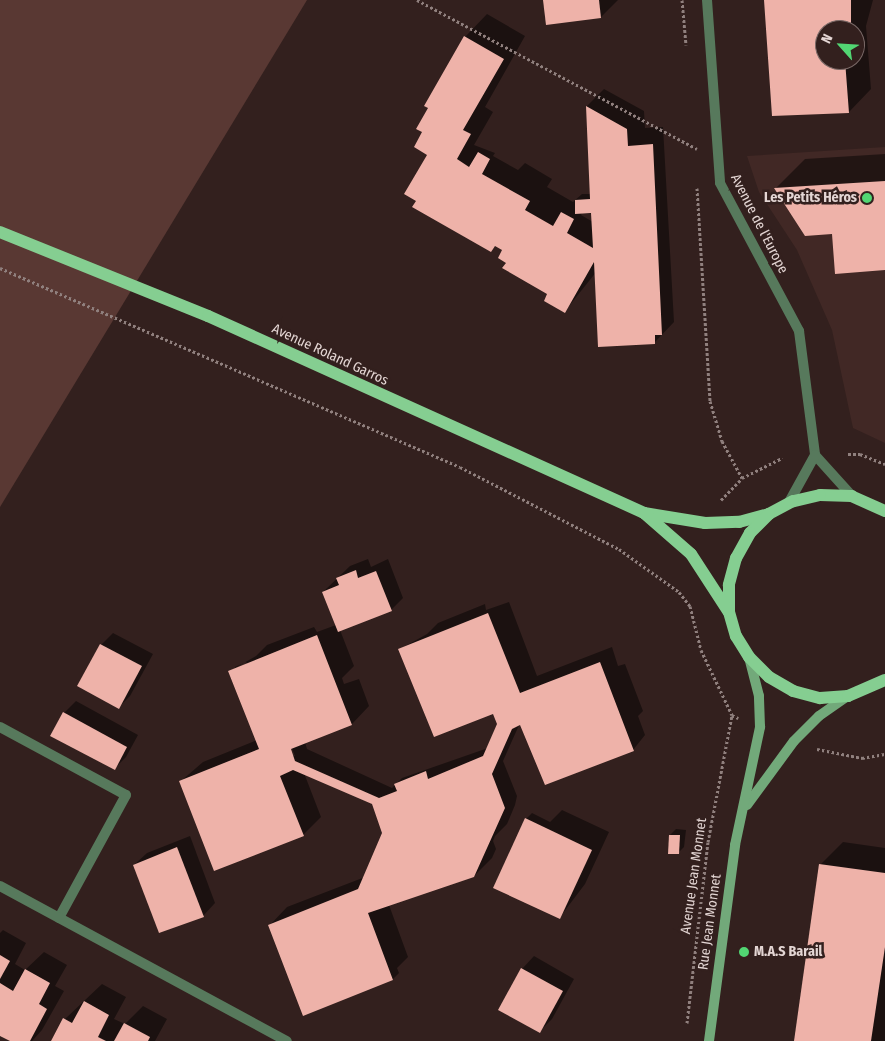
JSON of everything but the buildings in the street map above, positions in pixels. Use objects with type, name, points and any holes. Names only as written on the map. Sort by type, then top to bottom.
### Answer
[{"type":"main road","name":"Avenue Roland Garros","points":[[0,232],[208,316],[644,513],[705,523],[739,522],[770,514]]},
{"type":"main road","points":[[884,509],[852,496],[820,495],[788,504],[770,514],[750,534],[736,558],[729,585],[729,612],[736,636],[748,658],[769,678],[793,691],[820,698],[848,696],[870,689],[885,680]]},
{"type":"main road","name":"Avenue Roland Garros","points":[[644,513],[691,554],[714,584],[729,612]]},
{"type":"main road","points":[[870,689],[885,690]]},
{"type":"street","name":"Avenue de l'Europe","points":[[707,0],[720,183],[799,331],[815,454]]},
{"type":"street","points":[[788,504],[815,454],[852,496]]},
{"type":"street","name":"Rue Jean Monnet","points":[[709,1041],[735,845],[745,808],[760,728],[759,696],[748,658]]},
{"type":"street","name":"Rue Jean Monnet","points":[[745,808],[794,741],[819,716],[848,696]]},
{"type":"street","points":[[0,727],[126,795],[59,918]]},
{"type":"street","points":[[0,886],[287,1041]]},
{"type":"path","points":[[418,0],[694,149],[718,152]]},
{"type":"path","points":[[682,0],[686,50]]},
{"type":"path","points":[[693,139],[695,158]]},
{"type":"path","points":[[697,185],[710,401],[722,442],[742,478]]},
{"type":"path","points":[[0,268],[460,467],[619,549],[679,592],[690,606],[701,650],[732,715],[740,719]]},
{"type":"path","points":[[848,454],[860,454],[885,464]]},
{"type":"path","points":[[715,505],[742,478],[782,458]]},
{"type":"path","name":"Avenue Jean Monnet","points":[[686,1032],[708,842],[732,715]]},
{"type":"path","points":[[815,748],[862,758],[885,754]]},
{"type":"shaded area","points":[[0,0],[307,0],[0,507]]},
{"type":"shaded area","points":[[885,147],[885,443],[853,428],[832,330],[797,250],[759,192],[747,156]]},
{"type":"place","name":"Les Petits Héros","points":[[867,198]]},
{"type":"place","name":"M.A.S Barail","points":[[744,952]]}]
